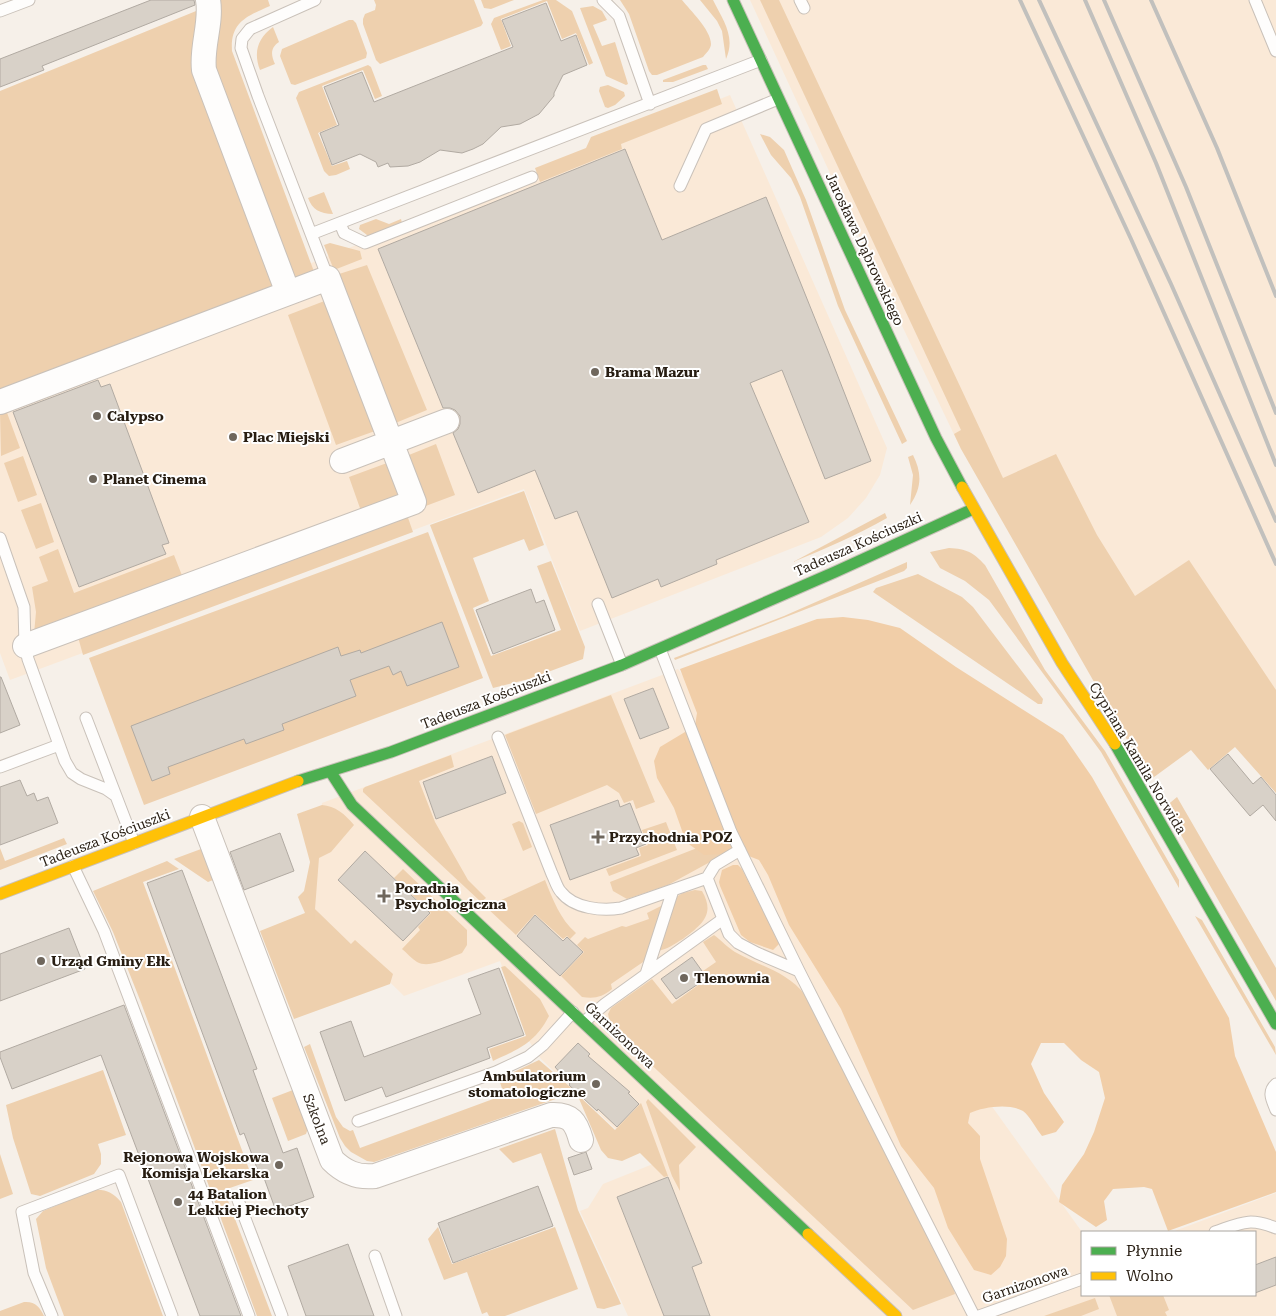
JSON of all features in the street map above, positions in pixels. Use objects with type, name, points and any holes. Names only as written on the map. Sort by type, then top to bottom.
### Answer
[{"type":"street","points":[[208,0],[209,9],[203,60],[204,70],[288,293]]},
{"type":"street","name":"Jarosława Dąbrowskiego","points":[[733,0],[936,438],[973,509]]},
{"type":"street","points":[[0,402],[328,278],[414,502],[25,646]]},
{"type":"street","points":[[342,461],[448,421]]},
{"type":"street","name":"Tadeusza Kościuszki","points":[[0,894],[300,780],[330,772],[400,748],[660,649],[973,509]]},
{"type":"street","name":"Cypriana Kamila Norwida","points":[[973,509],[1062,663],[1118,748],[1276,1024]]},
{"type":"street","name":"Garnizonowa","points":[[330,772],[352,804],[892,1315]]},
{"type":"street","name":"Szkolna","points":[[202,817],[332,1160],[340,1168],[360,1176],[375,1176],[551,1115],[559,1114],[573,1121],[578,1127],[582,1140]]},
{"type":"lane","points":[[1,10],[29,0]]},
{"type":"lane","points":[[315,0],[250,28],[242,39],[241,48],[328,278]]},
{"type":"lane","points":[[603,0],[620,16],[650,104]]},
{"type":"lane","points":[[1255,0],[1276,51]]},
{"type":"lane","points":[[311,234],[761,60]]},
{"type":"lane","points":[[680,186],[706,129],[779,99]]},
{"type":"lane","points":[[340,223],[344,233],[365,243],[532,177]]},
{"type":"lane","points":[[0,538],[24,607],[25,646],[28,659],[65,761],[72,773],[106,788],[116,796]]},
{"type":"lane","points":[[598,604],[622,664]]},
{"type":"lane","points":[[660,649],[740,850],[799,971],[974,1316]]},
{"type":"lane","points":[[86,718],[134,843]]},
{"type":"lane","points":[[498,737],[560,892],[581,905],[610,910],[673,890],[707,878],[716,865],[740,850]]},
{"type":"lane","points":[[0,767],[59,745]]},
{"type":"lane","points":[[73,866],[104,931],[248,1316]]},
{"type":"lane","points":[[707,878],[729,934],[738,943],[756,953],[799,971]]},
{"type":"lane","points":[[646,974],[673,890]]},
{"type":"lane","points":[[584,1022],[605,1004],[723,919]]},
{"type":"lane","points":[[358,1121],[496,1072],[528,1057],[543,1045],[573,1012]]},
{"type":"lane","points":[[1276,1084],[1271,1090],[1270,1097],[1276,1110]]},
{"type":"lane","points":[[52,1316],[34,1274],[22,1212],[119,1175],[172,1316]]},
{"type":"lane","points":[[238,1200],[282,1316]]},
{"type":"lane","points":[[1218,1231],[1245,1222],[1260,1221],[1276,1228]]},
{"type":"lane","points":[[374,1256],[396,1316]]},
{"type":"lane","name":"Garnizonowa","points":[[979,1316],[1081,1280]]},
{"type":"shaded area","points":[[218,0],[268,0],[270,6],[242,21],[234,33],[232,51],[316,277],[293,285],[212,71]]},
{"type":"shaded area","points":[[374,0],[474,0],[483,23],[481,26],[380,64],[376,60],[363,24],[365,14],[375,10]]},
{"type":"shaded area","points":[[481,0],[514,0],[491,9],[484,8]]},
{"type":"shaded area","points":[[543,0],[556,0],[572,11],[593,63],[589,65],[576,33],[562,39],[547,1],[501,19],[511,46],[501,50],[491,24],[494,18]]},
{"type":"shaded area","points":[[620,0],[682,0],[700,20],[708,33],[711,44],[710,48],[703,57],[657,75],[652,75],[629,14]]},
{"type":"shaded area","points":[[700,0],[713,0],[724,22],[730,43],[726,59],[722,31],[717,21]]},
{"type":"shaded area","points":[[750,0],[1276,0],[1276,793],[1219,727],[961,449],[859,236]]},
{"type":"shaded area","points":[[760,0],[779,0],[1003,478],[1056,454],[1097,535],[1135,596],[1189,560],[1276,690],[1276,793],[1235,747],[1208,770],[1191,750],[1150,780],[961,449],[954,434],[961,430]]},
{"type":"shaded area","points":[[593,6],[602,11],[607,20],[593,25],[602,46],[615,42],[628,84],[626,85],[606,76],[580,8]]},
{"type":"shaded area","points":[[201,9],[191,62],[276,287],[0,392],[0,91]]},
{"type":"shaded area","points":[[349,20],[353,20],[356,23],[367,53],[366,58],[295,85],[291,84],[280,56],[282,49]]},
{"type":"shaded area","points":[[273,27],[279,42],[272,52],[275,64],[260,70],[257,57],[258,46],[260,41]]},
{"type":"shaded area","points":[[368,65],[371,67],[382,96],[375,99],[363,70],[322,86],[337,125],[318,133],[332,166],[347,161],[350,169],[329,176],[324,171],[296,98],[299,92]]},
{"type":"shaded area","points":[[706,65],[708,69],[673,82],[663,82],[663,80]]},
{"type":"shaded area","points":[[608,85],[624,92],[625,96],[615,105],[608,108],[605,107],[599,91],[600,87]]},
{"type":"shaded area","points":[[717,89],[722,104],[621,144],[622,149],[540,182],[535,168],[586,148],[591,137]]},
{"type":"shaded area","name":"Brama Mazur","points":[[730,95],[887,448],[880,475],[866,498],[848,518],[821,537],[580,631],[524,489],[10,680],[0,653],[0,388]]},
{"type":"shaded area","points":[[760,134],[770,137],[784,150],[806,200],[845,310],[907,441],[902,444],[838,306],[800,197],[791,178],[771,155]]},
{"type":"shaded area","points":[[324,192],[333,214],[317,210],[308,198]]},
{"type":"shaded area","points":[[376,219],[389,224],[401,219],[402,223],[372,235],[367,235],[359,229],[360,225]]},
{"type":"shaded area","points":[[330,243],[360,251],[362,259],[334,270],[324,245]]},
{"type":"shaded area","points":[[367,265],[427,410],[393,424],[336,275]]},
{"type":"shaded area","points":[[327,300],[375,431],[336,445],[288,315]]},
{"type":"shaded area","points":[[6,410],[20,448],[1,456],[0,412]]},
{"type":"shaded area","points":[[436,444],[455,495],[423,507],[404,457]]},
{"type":"shaded area","points":[[913,455],[918,468],[919,486],[910,505],[913,475],[908,457]]},
{"type":"shaded area","points":[[23,456],[37,495],[18,502],[4,463]]},
{"type":"shaded area","points":[[387,463],[400,497],[361,511],[349,477]]},
{"type":"shaded area","points":[[524,491],[544,545],[529,551],[524,539],[473,558],[489,601],[473,608],[491,656],[561,630],[537,566],[551,561],[585,647],[583,659],[529,679],[493,688],[430,525]]},
{"type":"shaded area","points":[[41,503],[54,542],[36,549],[21,510]]},
{"type":"shaded area","points":[[885,513],[887,518],[876,524],[841,542],[793,562]]},
{"type":"shaded area","points":[[407,515],[413,532],[83,655],[78,637]]},
{"type":"shaded area","points":[[428,532],[483,678],[144,805],[89,658]]},
{"type":"shaded area","points":[[949,548],[969,552],[985,565],[1045,670],[1105,751],[1179,880],[1179,888],[1101,752],[989,600],[965,581],[940,568],[930,552]]},
{"type":"shaded area","points":[[58,549],[74,593],[174,555],[183,578],[34,634],[36,612],[32,587],[48,581],[39,557]]},
{"type":"shaded area","points":[[907,562],[907,568],[904,571],[675,660],[674,658],[784,616]]},
{"type":"shaded area","points":[[918,574],[962,597],[973,607],[1043,699],[1042,704],[1038,704],[873,592],[876,588]]},
{"type":"shaded area","points":[[843,617],[868,620],[900,628],[956,667],[1063,735],[1092,777],[1229,1018],[1235,1056],[1276,1152],[1276,1192],[1168,1231],[1152,1189],[1144,1187],[1113,1189],[1104,1201],[1107,1220],[1096,1227],[1059,1202],[1062,1185],[1084,1154],[1094,1132],[1105,1098],[1099,1072],[1081,1060],[1064,1043],[1041,1043],[1031,1064],[1044,1093],[1064,1122],[1056,1132],[1042,1136],[1023,1111],[1011,1107],[982,1109],[970,1113],[968,1123],[980,1136],[980,1159],[1007,1239],[1006,1256],[1000,1267],[991,1275],[974,1270],[948,1228],[934,1188],[901,1146],[841,1009],[789,925],[768,875],[759,860],[741,853],[704,855],[686,842],[674,808],[657,778],[654,761],[660,747],[695,726],[697,713],[680,669],[817,619]]},
{"type":"shaded area","points":[[678,669],[1081,1231],[1081,1296],[1256,1296],[1256,1231],[1175,1231],[1276,1193],[1276,1316],[628,1316],[580,1211],[588,1208],[603,1184],[653,1164],[541,1059],[529,1041],[500,961],[404,996],[314,908],[322,803]]},
{"type":"shaded area","points":[[611,695],[655,802],[636,809],[633,800],[624,803],[619,793],[607,785],[536,814],[505,735]]},
{"type":"shaded area","points":[[451,755],[454,767],[419,781],[435,822],[468,880],[486,898],[481,902],[363,792],[365,787]]},
{"type":"shaded area","points":[[1177,797],[1276,968],[1276,1001],[1165,807]]},
{"type":"shaded area","points":[[322,805],[339,811],[354,825],[331,852],[319,858],[315,909],[351,944],[355,940],[393,974],[390,984],[294,1019],[260,931],[305,913],[298,897],[304,891],[310,862],[297,814]]},
{"type":"shaded area","points":[[519,821],[523,823],[532,847],[523,851],[512,824]]},
{"type":"shaded area","points":[[666,822],[677,850],[609,876],[606,869],[641,856],[639,848],[648,845],[642,830]]},
{"type":"shaded area","points":[[64,838],[67,844],[0,870],[0,848],[5,861]]},
{"type":"shaded area","points":[[715,841],[721,856],[668,885],[627,899],[613,891],[610,882]]},
{"type":"shaded area","points":[[201,849],[213,880],[208,882],[174,859]]},
{"type":"shaded area","points":[[167,861],[179,869],[143,882],[253,1180],[224,1190],[272,1316],[257,1316],[140,1000],[113,932],[93,891]]},
{"type":"shaded area","points":[[738,865],[742,869],[777,939],[779,944],[773,950],[750,942],[741,935],[719,882],[722,870]]},
{"type":"shaded area","points":[[403,869],[467,930],[467,945],[462,953],[434,963],[422,964],[415,961],[402,949],[420,930],[418,927],[431,913],[394,878]]},
{"type":"shaded area","points":[[545,880],[561,915],[576,933],[570,939],[567,936],[563,939],[535,914],[516,935],[486,907]]},
{"type":"shaded area","points":[[695,890],[702,891],[706,899],[707,913],[701,924],[683,939],[668,948],[658,951],[674,898]]},
{"type":"shaded area","points":[[663,905],[646,960],[611,984],[612,989],[608,992],[598,997],[582,997],[561,976],[584,952],[577,945],[585,937],[588,939],[622,926],[626,927],[649,919],[647,913]]},
{"type":"shaded area","points":[[1195,916],[1202,920],[1275,1047],[1276,1055]]},
{"type":"shaded area","points":[[714,935],[735,952],[790,980],[805,995],[955,1294],[913,1310],[611,1027],[608,1014],[611,1008],[652,979],[672,1004],[708,978],[703,971],[716,962],[703,942]]},
{"type":"shaded area","points":[[505,966],[540,999],[549,1016],[538,1033],[526,1044],[493,1061],[489,1049],[526,1036],[501,967]]},
{"type":"shaded area","points":[[310,1044],[336,1117],[343,1127],[350,1131],[353,1130],[360,1148],[504,1095],[499,1079],[539,1060],[576,1092],[374,1162],[367,1161],[351,1152],[340,1138],[304,1047]]},
{"type":"shaded area","points":[[103,1070],[126,1135],[98,1144],[101,1164],[94,1174],[40,1196],[31,1194],[13,1138],[6,1105]]},
{"type":"shaded area","points":[[293,1090],[308,1128],[306,1134],[288,1141],[272,1098]]},
{"type":"shaded area","points":[[577,1094],[615,1130],[641,1103],[668,1176],[664,1177],[640,1153],[622,1161],[608,1158],[601,1150]]},
{"type":"shaded area","points":[[648,1099],[696,1147],[679,1165],[680,1191],[672,1176],[646,1102]]},
{"type":"shaded area","points":[[555,1129],[578,1210],[621,1304],[604,1309],[597,1308],[541,1153],[513,1163],[499,1149]]},
{"type":"shaded area","points":[[0,1154],[13,1194],[0,1199]]},
{"type":"shaded area","points":[[94,1190],[109,1192],[121,1202],[163,1316],[64,1316],[46,1268],[36,1219],[43,1211]]},
{"type":"shaded area","points":[[438,1227],[452,1264],[555,1227],[578,1289],[505,1316],[489,1316],[487,1312],[482,1314],[467,1272],[444,1280],[428,1239]]},
{"type":"shaded area","points":[[1109,1296],[1163,1296],[1169,1310],[1165,1312],[1167,1316],[1117,1316]]},
{"type":"shaded area","points":[[1095,1298],[1099,1309],[1081,1316],[1044,1316]]},
{"type":"shaded area","points":[[24,1302],[31,1302],[37,1305],[44,1316],[0,1316],[0,1311]]},
{"type":"building","points":[[151,0],[194,0],[195,5],[42,66],[44,70],[0,87],[0,59]]},
{"type":"building","points":[[546,3],[561,41],[576,35],[587,65],[563,75],[554,96],[539,114],[520,124],[501,127],[483,144],[462,153],[440,150],[420,162],[408,166],[390,167],[388,163],[378,167],[376,162],[360,154],[332,165],[320,133],[339,125],[324,87],[362,72],[374,102],[513,47],[502,20]]},
{"type":"building","name":"Brama Mazur","points":[[625,149],[662,240],[766,197],[871,461],[825,479],[782,370],[750,383],[809,522],[716,560],[717,564],[661,587],[658,579],[612,598],[577,511],[555,519],[535,470],[478,493],[453,433],[458,429],[460,416],[455,410],[443,408],[378,249]]},
{"type":"building","points":[[98,380],[101,387],[110,384],[169,543],[162,545],[166,554],[79,587],[13,412]]},
{"type":"building","points":[[531,589],[536,603],[544,600],[555,630],[493,654],[476,610]]},
{"type":"building","points":[[442,622],[459,667],[407,686],[401,671],[393,675],[389,666],[350,680],[356,696],[282,724],[284,730],[246,744],[244,739],[168,767],[170,774],[152,781],[131,726],[338,647],[341,656],[360,650],[361,653]]},
{"type":"building","points":[[0,677],[20,725],[0,733]]},
{"type":"building","points":[[653,688],[669,728],[640,739],[624,699]]},
{"type":"building","points":[[1228,754],[1253,784],[1261,777],[1276,795],[1276,821],[1263,805],[1250,816],[1210,769]]},
{"type":"building","points":[[492,756],[506,793],[436,819],[423,782]]},
{"type":"building","points":[[20,780],[27,796],[34,793],[37,801],[48,797],[58,823],[0,845],[0,787]]},
{"type":"building","name":"Przychodnia POZ","points":[[618,800],[620,807],[630,803],[646,844],[636,848],[639,855],[570,880],[550,825]]},
{"type":"building","points":[[280,833],[294,871],[244,890],[230,852]]},
{"type":"building","name":"Poradnia Psychologiczna","points":[[365,851],[430,913],[403,941],[338,880]]},
{"type":"building","points":[[182,870],[257,1069],[253,1070],[283,1153],[297,1148],[314,1197],[276,1211],[264,1178],[261,1179],[244,1133],[240,1135],[147,883]]},
{"type":"building","points":[[535,915],[563,941],[567,937],[583,952],[560,976],[517,936]]},
{"type":"building","name":"Urząd Gminy Ełk","points":[[69,928],[85,969],[0,1001],[0,954]]},
{"type":"building","name":"Tlenownia","points":[[692,957],[707,978],[676,999],[661,979]]},
{"type":"building","points":[[499,968],[524,1035],[487,1048],[490,1058],[386,1097],[382,1087],[345,1101],[320,1032],[351,1021],[364,1057],[481,1014],[468,979]]},
{"type":"building","name":"44 Batalion Lekkiej Piechoty","points":[[124,1005],[241,1316],[200,1316],[101,1055],[12,1089],[0,1057],[0,1052]]},
{"type":"building","name":"Ambulatorium stomatologiczne","points":[[578,1043],[590,1054],[588,1056],[630,1092],[628,1093],[639,1104],[617,1127],[569,1085],[555,1067]]},
{"type":"building","points":[[586,1152],[592,1169],[574,1175],[568,1158]]},
{"type":"building","points":[[668,1177],[702,1263],[692,1267],[710,1316],[664,1316],[617,1197]]},
{"type":"building","points":[[538,1186],[553,1226],[453,1263],[438,1223]]},
{"type":"building","points":[[348,1244],[374,1316],[306,1316],[288,1266]]},
{"type":"building","points":[[1276,1257],[1276,1285],[1256,1293],[1256,1265]]},
{"type":"railway","points":[[1020,0],[1131,239],[1276,564]]},
{"type":"railway","points":[[1039,0],[1171,284],[1276,521]]},
{"type":"railway","points":[[1085,0],[1156,163],[1276,465]]},
{"type":"railway","points":[[1104,0],[1186,187],[1276,413]]},
{"type":"railway","points":[[1151,0],[1217,148],[1276,296]]},
{"type":"traffic: fast","points":[[733,0],[936,438],[962,487]]},
{"type":"traffic: fast","points":[[298,781],[391,752],[622,665],[835,572],[973,509]]},
{"type":"traffic: fast","points":[[1115,744],[1276,1024]]},
{"type":"traffic: fast","points":[[330,771],[352,805],[808,1234]]},
{"type":"traffic: slow","points":[[962,487],[1062,663],[1115,744]]},
{"type":"traffic: slow","points":[[0,894],[298,781]]},
{"type":"traffic: slow","points":[[808,1234],[896,1316]]},
{"type":"place","name":"Brama Mazur","points":[[595,372]]},
{"type":"place","name":"Calypso","points":[[97,416]]},
{"type":"place","name":"Plac Miejski","points":[[233,437]]},
{"type":"place","name":"Planet Cinema","points":[[93,479]]},
{"type":"place","name":"Przychodnia POZ","points":[[598,837]]},
{"type":"place","name":"Poradnia Psychologiczna","points":[[384,896]]},
{"type":"place","name":"Urząd Gminy Ełk","points":[[41,961]]},
{"type":"place","name":"Tlenownia","points":[[684,978]]},
{"type":"place","name":"Ambulatorium stomatologiczne","points":[[596,1084]]},
{"type":"place","name":"Rejonowa Wojskowa Komisja Lekarska","points":[[279,1165]]},
{"type":"place","name":"44 Batalion Lekkiej Piechoty","points":[[178,1202]]}]
